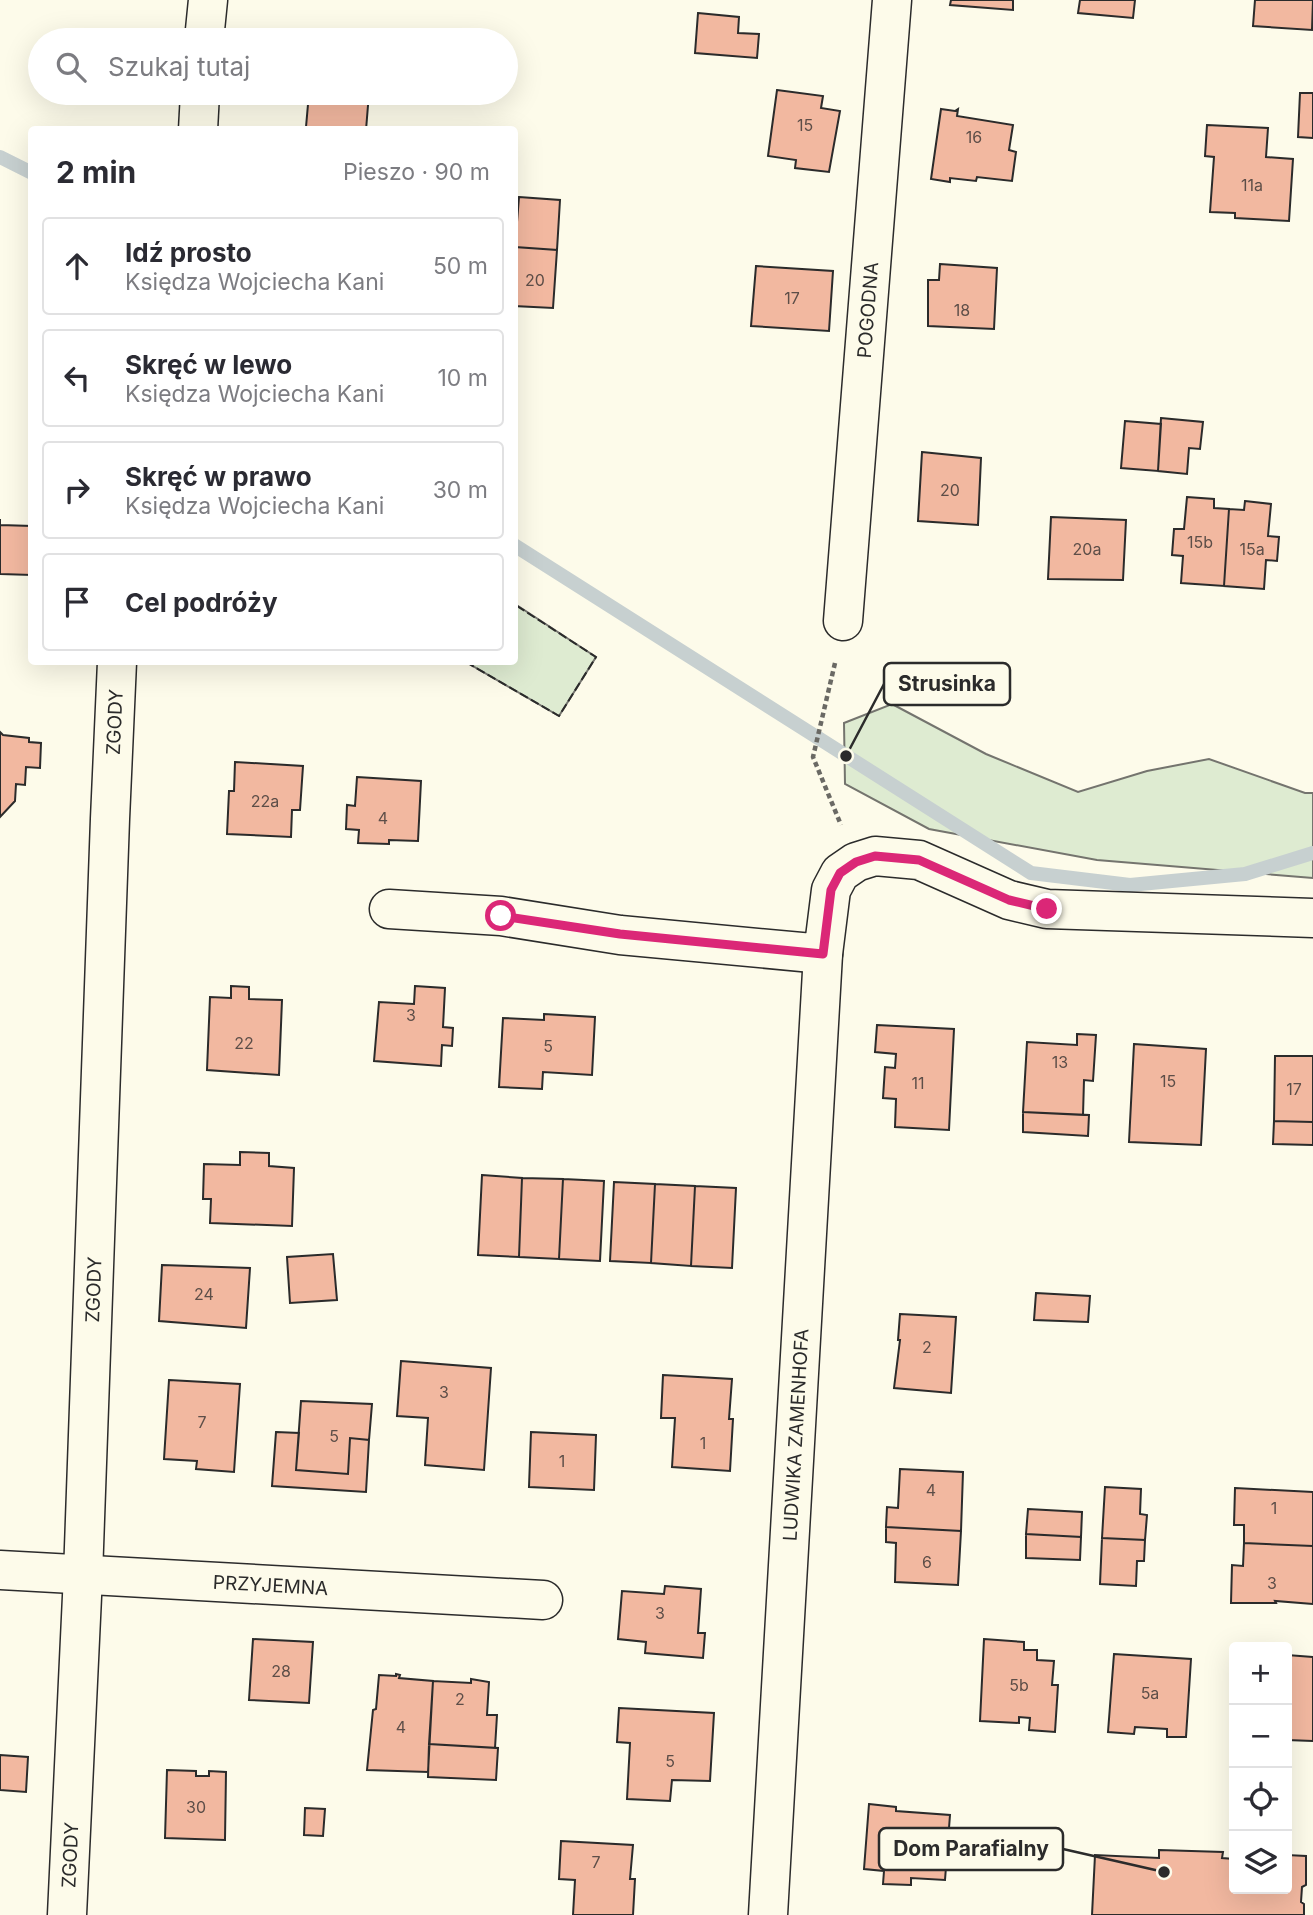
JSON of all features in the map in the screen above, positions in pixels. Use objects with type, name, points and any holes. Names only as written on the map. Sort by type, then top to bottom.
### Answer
[{"type":"street","points":[[205,28],[208,0]]},
{"type":"street","name":"POGODNA","points":[[843,621],[892,0]]},
{"type":"street","points":[[198,126],[199,105]]},
{"type":"street","name":"ZGODY","points":[[67,1915],[83,1575],[117,665]]},
{"type":"street","points":[[856,862],[875,856],[919,860],[1009,900],[1047,909],[1313,918]]},
{"type":"street","name":"LUDWIKA ZAMENHOFA","points":[[768,1915],[823,954],[831,890],[840,873],[856,862]]},
{"type":"street","points":[[389,909],[501,916],[620,934],[823,954]]},
{"type":"street","name":"PRZYJEMNA","points":[[0,1570],[543,1600]]},
{"type":"path","points":[[828,700],[813,757],[856,862]]},
{"type":"green space","points":[[518,606],[596,657],[559,716],[471,665],[518,665]]},
{"type":"green space","points":[[892,704],[986,754],[1078,792],[1147,771],[1209,759],[1305,793],[1313,793],[1313,878],[1097,860],[929,829],[845,784],[844,723]]},
{"type":"building","points":[[951,0],[1013,0],[1013,10],[950,5]]},
{"type":"building","points":[[1080,0],[1135,0],[1133,18],[1078,13]]},
{"type":"building","points":[[1255,0],[1313,0],[1312,30],[1253,26]]},
{"type":"building","points":[[698,13],[739,17],[738,33],[759,34],[757,58],[695,53]]},
{"type":"building","points":[[777,90],[823,96],[821,108],[840,111],[829,172],[795,168],[796,160],[768,156]]},
{"type":"building","points":[[1300,93],[1313,93],[1313,138],[1298,137]]},
{"type":"building","points":[[308,105],[368,105],[366,126],[306,126]]},
{"type":"building","points":[[941,109],[958,109],[957,116],[1013,125],[1009,150],[1016,152],[1012,181],[977,177],[976,181],[950,178],[950,182],[931,179]]},
{"type":"building","points":[[1207,125],[1268,128],[1266,157],[1293,159],[1289,221],[1235,218],[1235,213],[1210,212],[1214,157],[1205,156]]},
{"type":"building","points":[[519,197],[560,200],[557,250],[518,247]]},
{"type":"building","points":[[518,247],[557,250],[553,308],[518,306]]},
{"type":"building","points":[[940,264],[997,268],[994,329],[928,326],[928,280],[939,280]]},
{"type":"building","points":[[756,266],[833,271],[829,331],[751,326]]},
{"type":"building","points":[[1161,418],[1203,422],[1200,449],[1189,448],[1187,474],[1158,471]]},
{"type":"building","points":[[1125,421],[1161,424],[1158,471],[1121,468]]},
{"type":"building","points":[[922,452],[981,458],[978,525],[918,521]]},
{"type":"building","points":[[1187,497],[1214,499],[1214,508],[1229,509],[1224,586],[1181,583],[1183,556],[1172,555],[1174,529],[1184,529]]},
{"type":"building","points":[[1245,501],[1271,504],[1268,536],[1279,537],[1277,561],[1266,560],[1264,589],[1224,586],[1229,509],[1244,510]]},
{"type":"building","points":[[1051,517],[1126,520],[1123,580],[1048,579]]},
{"type":"building","points":[[0,525],[28,526],[28,575],[0,574]]},
{"type":"building","points":[[0,732],[3,735],[29,738],[29,742],[41,743],[40,768],[26,767],[25,785],[16,784],[15,801],[0,817]]},
{"type":"building","points":[[235,762],[303,766],[300,810],[292,810],[291,837],[227,834],[229,791],[234,791]]},
{"type":"building","points":[[357,777],[421,781],[418,841],[358,843],[359,830],[346,829],[347,805],[355,806]]},
{"type":"building","points":[[231,986],[249,987],[249,999],[282,1000],[279,1075],[207,1070],[210,997],[231,998]]},
{"type":"building","points":[[415,986],[445,988],[443,1027],[453,1028],[452,1046],[442,1045],[441,1066],[374,1061],[379,1002],[414,1004]]},
{"type":"building","points":[[544,1014],[595,1017],[592,1075],[543,1072],[542,1089],[499,1087],[503,1018],[544,1020]]},
{"type":"building","points":[[877,1025],[954,1029],[949,1130],[895,1127],[896,1099],[883,1098],[885,1067],[895,1068],[896,1054],[875,1052]]},
{"type":"building","points":[[1077,1034],[1096,1035],[1093,1081],[1084,1080],[1083,1115],[1023,1112],[1027,1042],[1077,1045]]},
{"type":"building","points":[[1134,1044],[1206,1049],[1201,1145],[1129,1142]]},
{"type":"building","points":[[1275,1056],[1313,1056],[1313,1122],[1274,1121]]},
{"type":"building","points":[[1023,1112],[1089,1115],[1088,1136],[1023,1132]]},
{"type":"building","points":[[1274,1121],[1313,1122],[1313,1145],[1273,1144]]},
{"type":"building","points":[[240,1152],[269,1153],[269,1166],[294,1168],[292,1226],[210,1223],[211,1199],[203,1199],[204,1164],[240,1165]]},
{"type":"building","points":[[482,1175],[522,1178],[519,1257],[478,1255]]},
{"type":"building","points":[[522,1178],[563,1179],[559,1259],[519,1257]]},
{"type":"building","points":[[563,1179],[604,1181],[600,1261],[559,1259]]},
{"type":"building","points":[[614,1182],[655,1184],[651,1263],[610,1261]]},
{"type":"building","points":[[655,1184],[695,1186],[691,1266],[651,1263]]},
{"type":"building","points":[[695,1186],[736,1188],[732,1268],[691,1266]]},
{"type":"building","points":[[333,1254],[337,1300],[290,1303],[287,1257]]},
{"type":"building","points":[[162,1265],[250,1268],[246,1328],[159,1321]]},
{"type":"building","points":[[1036,1293],[1090,1296],[1088,1322],[1034,1320]]},
{"type":"building","points":[[900,1314],[956,1317],[951,1393],[894,1388],[900,1340]]},
{"type":"building","points":[[401,1361],[491,1368],[484,1470],[425,1465],[428,1418],[397,1416]]},
{"type":"building","points":[[663,1375],[732,1379],[729,1419],[733,1419],[730,1471],[672,1467],[675,1418],[661,1418]]},
{"type":"building","points":[[169,1380],[240,1384],[234,1472],[196,1469],[197,1461],[164,1459]]},
{"type":"building","points":[[301,1401],[372,1404],[369,1440],[350,1438],[348,1474],[296,1470]]},
{"type":"building","points":[[276,1432],[299,1433],[296,1470],[348,1474],[350,1438],[369,1440],[366,1492],[272,1486]]},
{"type":"building","points":[[531,1432],[596,1435],[594,1490],[529,1487]]},
{"type":"building","points":[[900,1469],[963,1472],[961,1531],[886,1527],[887,1507],[898,1508]]},
{"type":"building","points":[[1105,1487],[1141,1489],[1140,1514],[1147,1515],[1145,1540],[1102,1538]]},
{"type":"building","points":[[1235,1488],[1313,1492],[1313,1546],[1244,1543],[1244,1525],[1234,1525]]},
{"type":"building","points":[[1028,1509],[1082,1512],[1081,1537],[1026,1534]]},
{"type":"building","points":[[886,1527],[961,1531],[958,1585],[895,1582],[896,1543],[886,1542]]},
{"type":"building","points":[[1026,1534],[1081,1537],[1080,1560],[1026,1558]]},
{"type":"building","points":[[1102,1538],[1145,1540],[1144,1561],[1137,1561],[1136,1586],[1100,1584]]},
{"type":"building","points":[[1244,1543],[1313,1546],[1313,1604],[1275,1601],[1276,1603],[1231,1603],[1232,1565],[1243,1566]]},
{"type":"building","points":[[665,1586],[701,1589],[698,1633],[705,1633],[703,1658],[645,1653],[646,1642],[618,1639],[622,1591],[664,1594]]},
{"type":"building","points":[[253,1639],[313,1642],[309,1703],[249,1700]]},
{"type":"building","points":[[984,1639],[1024,1642],[1024,1650],[1037,1650],[1037,1660],[1054,1661],[1052,1685],[1058,1685],[1055,1732],[1029,1730],[1030,1718],[1019,1717],[1019,1723],[980,1721]]},
{"type":"building","points":[[1114,1654],[1191,1659],[1186,1737],[1167,1737],[1167,1729],[1135,1727],[1134,1734],[1108,1732]]},
{"type":"building","points":[[1292,1655],[1313,1657],[1313,1741],[1292,1740]]},
{"type":"building","points":[[379,1675],[400,1675],[399,1678],[433,1681],[428,1772],[367,1770]]},
{"type":"building","points":[[471,1679],[489,1682],[487,1715],[497,1715],[495,1748],[429,1744],[433,1681],[471,1683]]},
{"type":"building","points":[[619,1708],[714,1713],[710,1781],[672,1780],[670,1801],[627,1799],[630,1743],[617,1742]]},
{"type":"building","points":[[429,1744],[498,1748],[496,1780],[428,1777]]},
{"type":"building","points":[[0,1755],[28,1757],[26,1792],[0,1790]]},
{"type":"building","points":[[167,1770],[196,1771],[196,1776],[209,1776],[209,1771],[226,1772],[225,1840],[165,1838]]},
{"type":"building","points":[[869,1804],[896,1807],[896,1811],[950,1815],[945,1880],[911,1878],[911,1885],[883,1884],[884,1871],[864,1869]]},
{"type":"building","points":[[305,1808],[325,1809],[323,1836],[304,1835]]},
{"type":"building","points":[[561,1841],[633,1845],[630,1879],[635,1879],[633,1915],[573,1915],[575,1880],[559,1879]]},
{"type":"building","points":[[1159,1850],[1223,1852],[1222,1858],[1229,1859],[1229,1894],[1292,1894],[1292,1855],[1306,1856],[1306,1885],[1302,1887],[1301,1902],[1304,1904],[1304,1915],[1092,1915],[1095,1855],[1159,1858]]},
{"type":"waterway","points":[[0,157],[28,171]]},
{"type":"waterway","points":[[518,548],[1031,873],[1130,885],[1245,874],[1313,853]]},
{"type":"fence","points":[[471,665],[559,716],[596,657],[518,607]]},
{"type":"place","name":"Strusinka","points":[[846,756]]},
{"type":"place","name":"Dom Parafialny","points":[[1164,1872]]},
{"type":"route","points":[[501,916],[620,934],[823,954],[831,890],[840,873],[856,862],[875,856],[919,860],[1009,900],[1047,909]]}]
